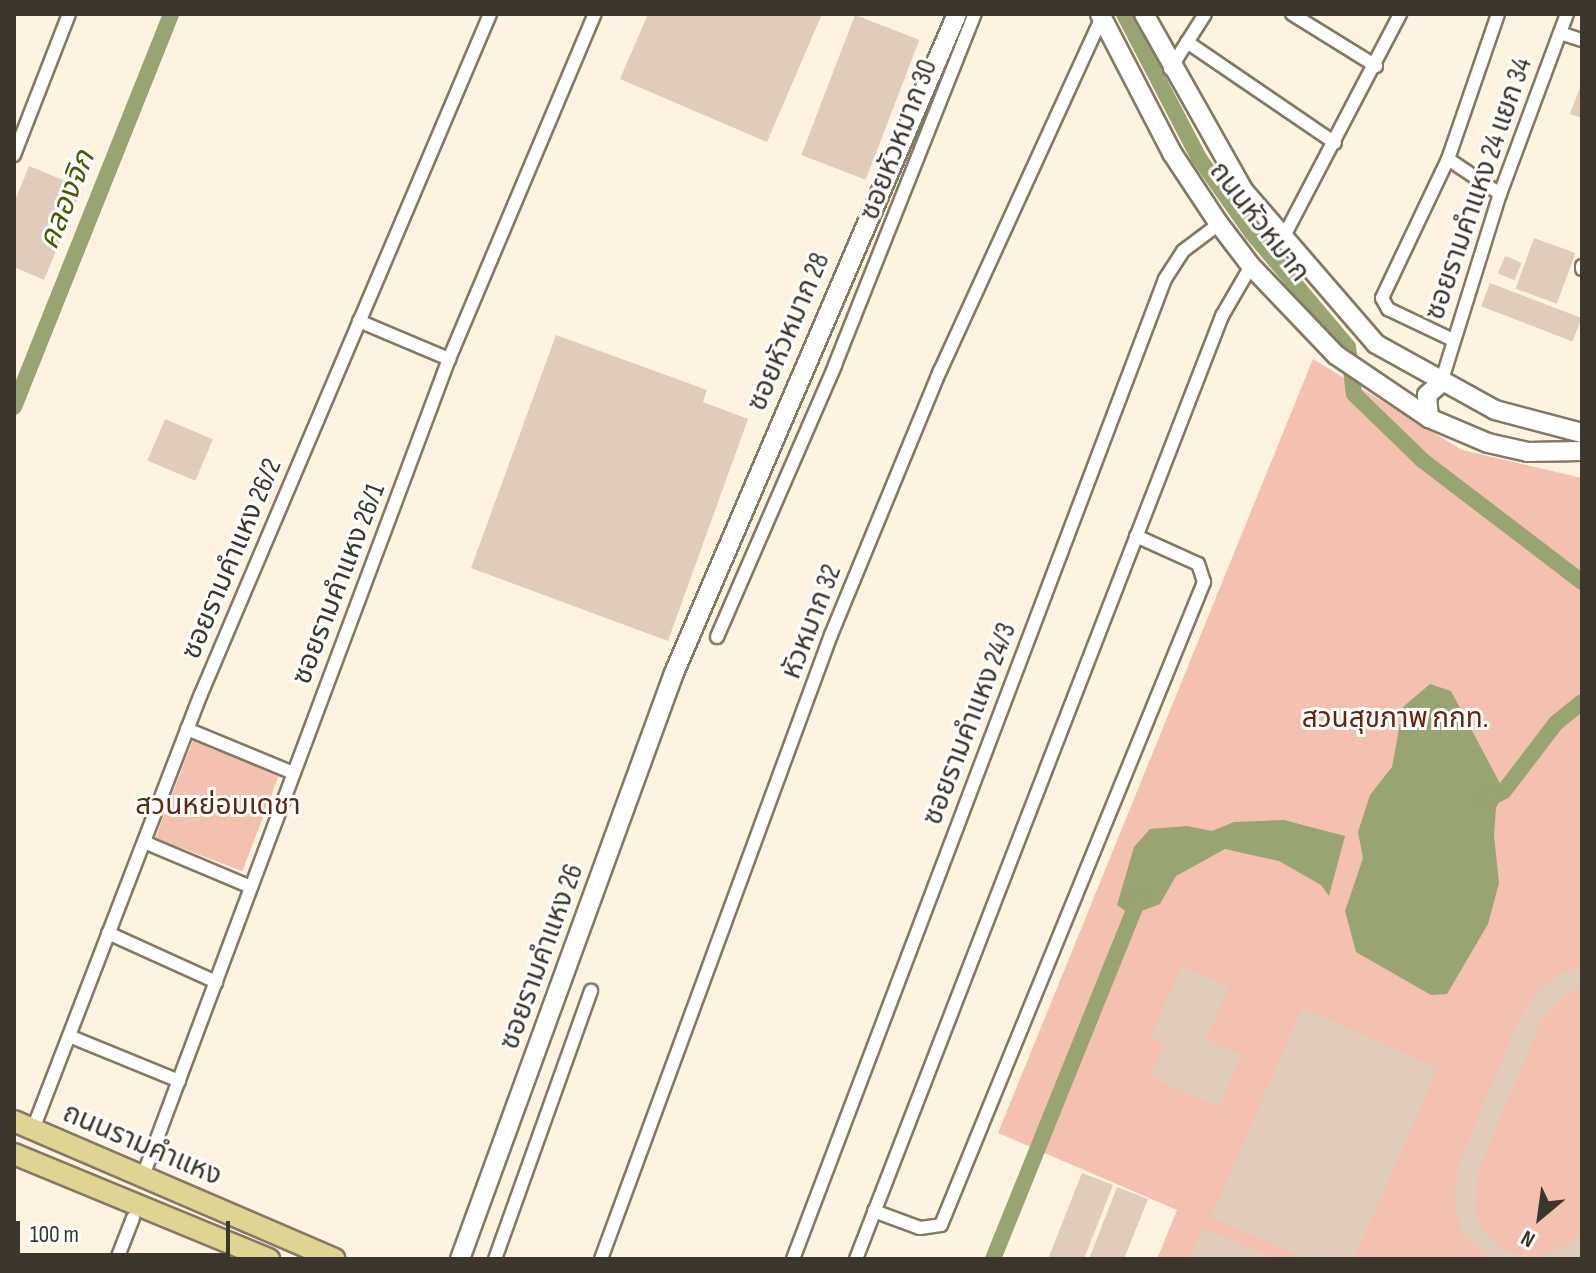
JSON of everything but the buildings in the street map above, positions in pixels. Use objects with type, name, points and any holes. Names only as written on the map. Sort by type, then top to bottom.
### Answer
[{"type":"main road","name":"ซอยหัวหมาก 28","points":[[674,673],[957,14]]},
{"type":"main road","name":"ถนนหัวหมาก","points":[[1144,14],[1170,69],[1243,190],[1282,240],[1376,344],[1441,383],[1507,414],[1582,433]]},
{"type":"main road","name":"ถนนหัวหมาก","points":[[1101,15],[1172,153],[1219,224],[1251,266],[1336,355],[1429,418],[1501,446],[1528,452],[1582,451]]},
{"type":"main road","points":[[1368,377],[1381,381],[1394,373],[1390,351]]},
{"type":"main road","points":[[1429,418],[1427,395],[1441,383]]},
{"type":"main road","name":"ซอยรามคำแหง 26","points":[[460,1259],[674,673]]},
{"type":"main road","name":"ถนนรามคำแหง","points":[[20,1129],[143,1176],[318,1257]]},
{"type":"main road","name":"ถนนรามคำแหง","points":[[20,1129],[318,1257]]},
{"type":"main road","name":"ถนนรามคำแหง","points":[[14,1154],[269,1259]]},
{"type":"main road","points":[[14,1168],[234,1259]]},
{"type":"street","points":[[14,155],[69,14]]},
{"type":"street","name":"ซอยรามคำแหง 26/2","points":[[20,1129],[69,1036],[187,729],[490,14]]},
{"type":"street","name":"ซอยรามคำแหง 26/1","points":[[143,1176],[449,359],[595,14]]},
{"type":"street","name":"ซอยหัวหมาก 30","points":[[717,637],[835,365],[975,14]]},
{"type":"street","points":[[1170,69],[1205,14]]},
{"type":"street","points":[[1292,14],[1376,66]]},
{"type":"street","points":[[1282,240],[1376,66],[1400,14]]},
{"type":"street","points":[[1451,339],[1388,309],[1382,298],[1448,159],[1498,14]]},
{"type":"street","name":"ซอยรามคำแหง 24 แยก 34","points":[[1441,383],[1451,339],[1500,194],[1567,14]]},
{"type":"street","name":"หัวหมาก 32","points":[[601,1259],[831,635],[940,371],[1101,15]]},
{"type":"street","points":[[1560,33],[1582,40]]},
{"type":"street","points":[[1187,42],[1335,143]]},
{"type":"street","points":[[1448,159],[1500,194]]},
{"type":"street","name":"ซอยรามคำแหง 24/3","points":[[793,1259],[1165,279],[1183,251],[1219,224]]},
{"type":"street","points":[[856,1259],[1222,316],[1251,266]]},
{"type":"street","points":[[359,321],[449,359]]},
{"type":"street","points":[[874,1211],[920,1228],[941,1225],[1204,582],[1198,564],[1136,536]]},
{"type":"street","points":[[187,729],[293,773]]},
{"type":"street","points":[[144,842],[251,887]]},
{"type":"street","points":[[108,933],[216,982]]},
{"type":"street","points":[[495,1259],[591,991]]},
{"type":"street","points":[[69,1036],[179,1081]]},
{"type":"street","points":[[117,1259],[133,1218]]},
{"type":"green space","name":"สวนสุขภาพ กกท.","points":[[1313,359],[1462,450],[1582,478],[1582,1259],[1157,1259],[1177,1210],[998,1133]]},
{"type":"green space","name":"สวนหย่อมเดชา","points":[[193,740],[280,773],[242,871],[155,838]]},
{"type":"shaded area","points":[[1430,684],[1451,691],[1504,791],[1496,808],[1494,836],[1499,883],[1488,924],[1447,994],[1431,995],[1356,952],[1345,911],[1363,858],[1358,832],[1370,795],[1392,767],[1403,707]]},
{"type":"shaded area","points":[[1284,820],[1345,836],[1329,896],[1321,885],[1279,861],[1225,849],[1176,876],[1160,904],[1131,915],[1117,905],[1134,847],[1150,829],[1187,826],[1212,831],[1234,822]]},
{"type":"waterway","name":"คลองจิก","points":[[14,407],[171,14]]},
{"type":"waterway","points":[[1124,14],[1199,158],[1252,233],[1348,347],[1354,394],[1422,460],[1582,582]]},
{"type":"waterway","points":[[1487,800],[1504,791],[1556,723],[1582,702]]},
{"type":"waterway","points":[[993,1259],[1139,897]]}]
